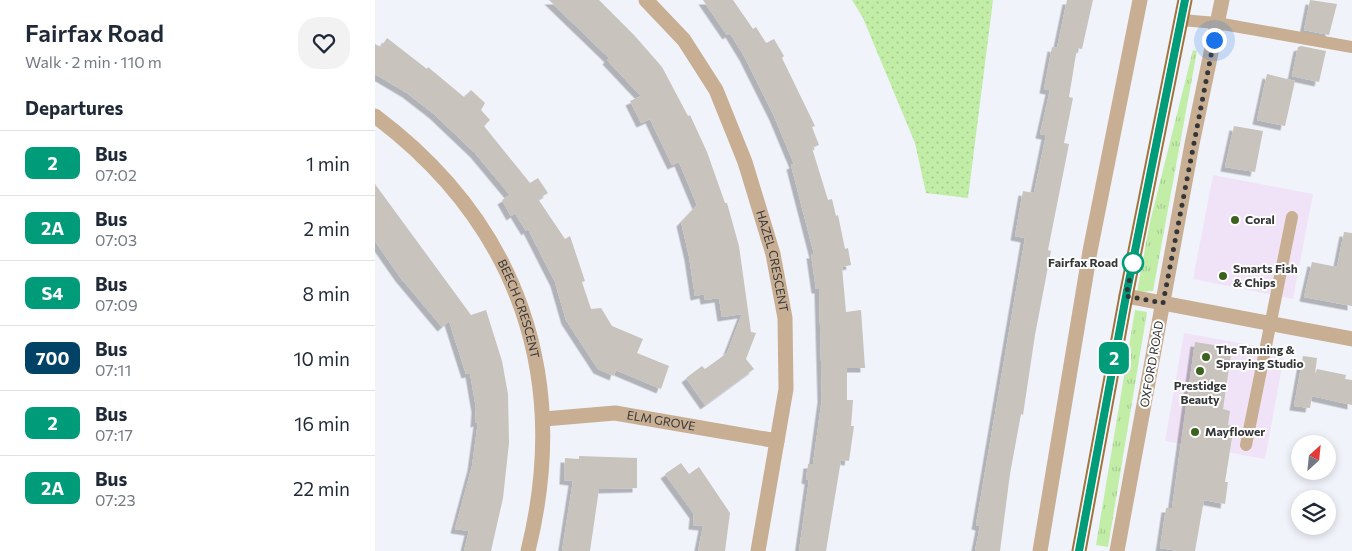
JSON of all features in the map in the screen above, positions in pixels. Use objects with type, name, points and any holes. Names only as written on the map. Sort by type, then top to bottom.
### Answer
[{"type":"main road","points":[[1079,551],[1126,296],[1185,0]]},
{"type":"street","name":"HAZEL CRESCENT","points":[[646,0],[684,40],[717,90],[745,162],[773,254],[785,318],[785,389],[758,551]]},
{"type":"street","points":[[1040,551],[1091,243],[1141,0]]},
{"type":"street","name":"OXFORD ROAD","points":[[1117,551],[1222,0]]},
{"type":"street","name":"BEECH CRESCENT","points":[[375,116],[405,138],[428,160],[471,212],[494,248],[520,299],[529,328],[544,419],[543,471],[528,551]]},
{"type":"street","points":[[1126,296],[1352,339]]},
{"type":"street","name":"ELM GROVE","points":[[544,419],[615,413],[777,441]]},
{"type":"lane","points":[[1181,20],[1217,23],[1352,47]]},
{"type":"lane","points":[[1245,445],[1292,217]]},
{"type":"shaded area","points":[[1213,175],[1313,194],[1293,299],[1193,279]]},
{"type":"shaded area","points":[[1184,333],[1285,351],[1265,459],[1165,441]]},
{"type":"green space","points":[[852,0],[993,0],[968,198],[926,193],[915,143],[863,18]]},
{"type":"green space","points":[[1193,50],[1197,51],[1153,291],[1137,292],[1150,222]]},
{"type":"green space","points":[[1135,310],[1147,312],[1108,547],[1096,545]]},
{"type":"building","points":[[549,0],[599,0],[634,35],[662,67],[688,116],[690,115],[707,152],[725,203],[727,203],[739,246],[751,332],[756,333],[746,359],[754,369],[705,405],[686,378],[702,366],[705,369],[727,353],[742,314],[722,317],[719,298],[705,300],[704,294],[695,296],[689,256],[681,222],[697,205],[679,162],[672,165],[650,119],[641,123],[630,101],[641,96],[607,60],[609,58]]},
{"type":"building","points":[[703,0],[733,0],[753,29],[756,27],[766,43],[774,39],[784,56],[782,58],[815,126],[812,127],[819,145],[812,148],[828,200],[832,199],[836,216],[838,215],[845,249],[848,248],[851,265],[842,267],[846,312],[861,310],[865,368],[847,368],[847,400],[853,400],[851,426],[854,426],[849,461],[841,460],[826,551],[799,551],[809,480],[806,479],[808,464],[813,464],[822,398],[819,289],[816,289],[811,254],[814,254],[791,165],[794,164],[774,116],[744,56],[730,33],[727,35]]},
{"type":"building","points":[[1067,0],[1093,0],[1082,49],[1077,48],[1069,97],[1073,98],[1064,143],[1069,144],[1048,250],[1051,251],[1035,335],[1023,415],[1021,414],[1010,474],[1000,551],[975,551],[980,526],[976,525],[1025,238],[1015,236],[1023,191],[1034,193],[1046,135],[1040,134],[1050,90],[1044,89],[1052,47],[1057,48]]},
{"type":"building","points":[[1310,0],[1337,4],[1329,35],[1304,30]]},
{"type":"building","points":[[387,38],[427,69],[428,67],[464,97],[471,90],[485,103],[481,110],[490,120],[484,126],[530,183],[538,178],[548,193],[538,199],[565,239],[570,236],[585,281],[582,282],[591,309],[601,308],[612,326],[643,339],[637,353],[669,366],[661,389],[616,370],[614,376],[598,369],[566,320],[555,282],[528,229],[526,231],[515,213],[511,216],[502,200],[510,195],[475,153],[434,114],[407,93],[375,74],[375,44],[381,47]]},
{"type":"building","points":[[1298,47],[1326,51],[1319,82],[1292,76]]},
{"type":"building","points":[[1267,74],[1295,81],[1285,126],[1257,120]]},
{"type":"building","points":[[1234,126],[1263,131],[1255,172],[1225,167]]},
{"type":"building","points":[[375,184],[471,315],[486,310],[502,361],[508,394],[509,443],[503,498],[491,551],[464,551],[469,531],[455,529],[472,466],[478,422],[475,423],[476,408],[470,373],[466,374],[449,321],[442,327],[400,277],[375,241]]},
{"type":"building","points":[[1344,232],[1352,233],[1352,306],[1304,297],[1312,262],[1337,267]]},
{"type":"building","points":[[1195,342],[1232,348],[1223,409],[1230,411],[1228,425],[1234,425],[1225,482],[1228,482],[1225,504],[1204,500],[1195,551],[1178,551],[1160,548],[1166,508],[1172,508]]},
{"type":"building","points":[[1303,356],[1317,358],[1315,374],[1317,369],[1346,375],[1345,379],[1352,380],[1352,405],[1312,396],[1310,408],[1294,406]]},
{"type":"building","points":[[579,456],[637,458],[637,488],[599,489],[590,551],[562,551],[573,481],[564,480],[565,458],[579,459]]},
{"type":"building","points":[[681,463],[689,474],[699,467],[730,513],[725,551],[698,551],[703,526],[693,525],[694,514],[665,474]]},
{"type":"bus line","name":"2","points":[[1079,551],[1126,296],[1185,0]]},
{"type":"place","name":"Coral","points":[[1235,220]]},
{"type":"place","name":"Fairfax Road","points":[[1133,263]]},
{"type":"place","name":"Smarts Fish & Chips","points":[[1223,276]]},
{"type":"place","name":"The Tanning & Spraying Studio","points":[[1206,357]]},
{"type":"place","name":"Prestidge Beauty","points":[[1200,371]]},
{"type":"place","name":"Mayflower","points":[[1195,432]]},
{"type":"route","points":[[1133,263],[1126,296],[1163,303],[1192,144],[1214,40]]}]
